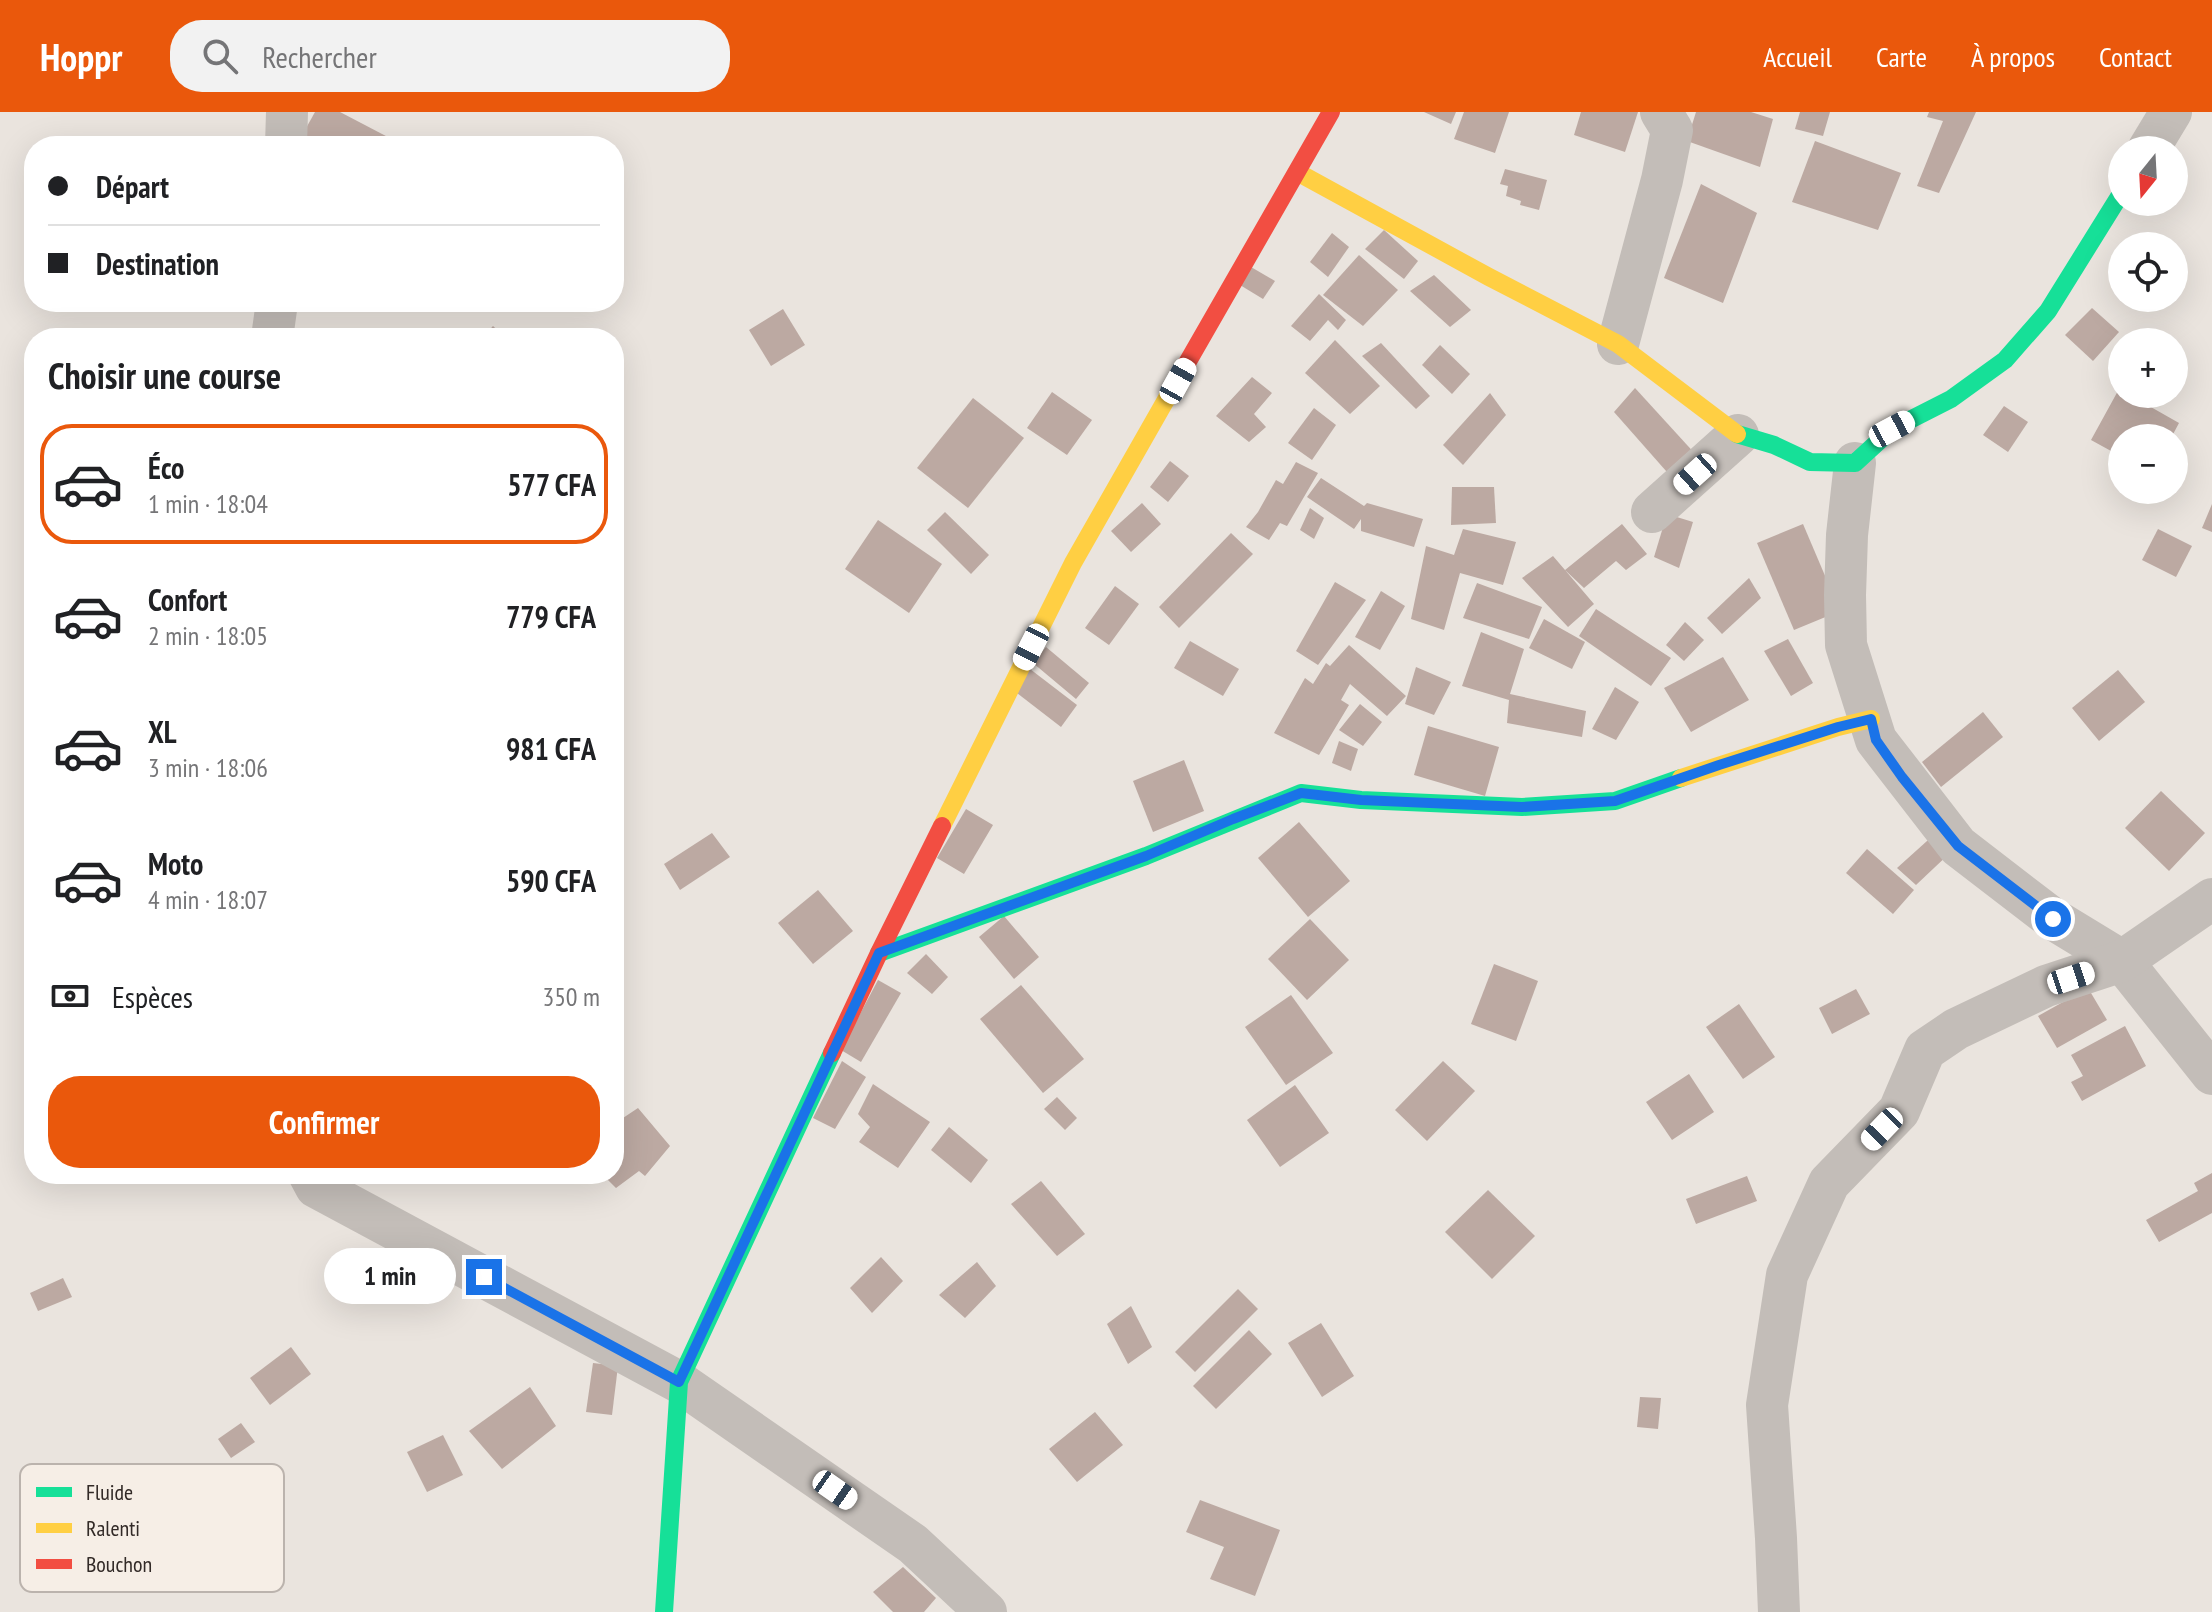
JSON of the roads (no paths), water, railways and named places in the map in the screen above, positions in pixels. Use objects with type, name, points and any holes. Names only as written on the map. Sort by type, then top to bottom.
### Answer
[{"type":"street","points":[[286,136],[287,112]]},
{"type":"street","points":[[664,1612],[679,1382],[879,953],[1073,563],[1331,112]]},
{"type":"street","points":[[2156,136],[2171,112]]},
{"type":"street","points":[[1618,344],[1662,180],[1671,118]]},
{"type":"street","points":[[1297,172],[1618,344],[1738,435],[1774,445],[1810,462],[1855,463]]},
{"type":"street","points":[[2108,215],[2048,311],[2005,360],[1951,399],[1892,429],[1855,463],[1847,535],[1846,645],[1876,740],[1958,846],[2053,919],[2122,961],[2212,1074]]},
{"type":"street","points":[[1652,512],[1738,435]]},
{"type":"street","points":[[879,953],[1146,856],[1301,793],[1361,800],[1522,807],[1615,801],[1719,765],[1871,719]]},
{"type":"street","points":[[1779,1612],[1767,1405],[1787,1275],[1829,1183],[1899,1111],[1925,1050],[1956,1029],[2046,986],[2122,961],[2212,899]]},
{"type":"street","points":[[314,1184],[679,1382],[913,1544],[986,1612]]}]
